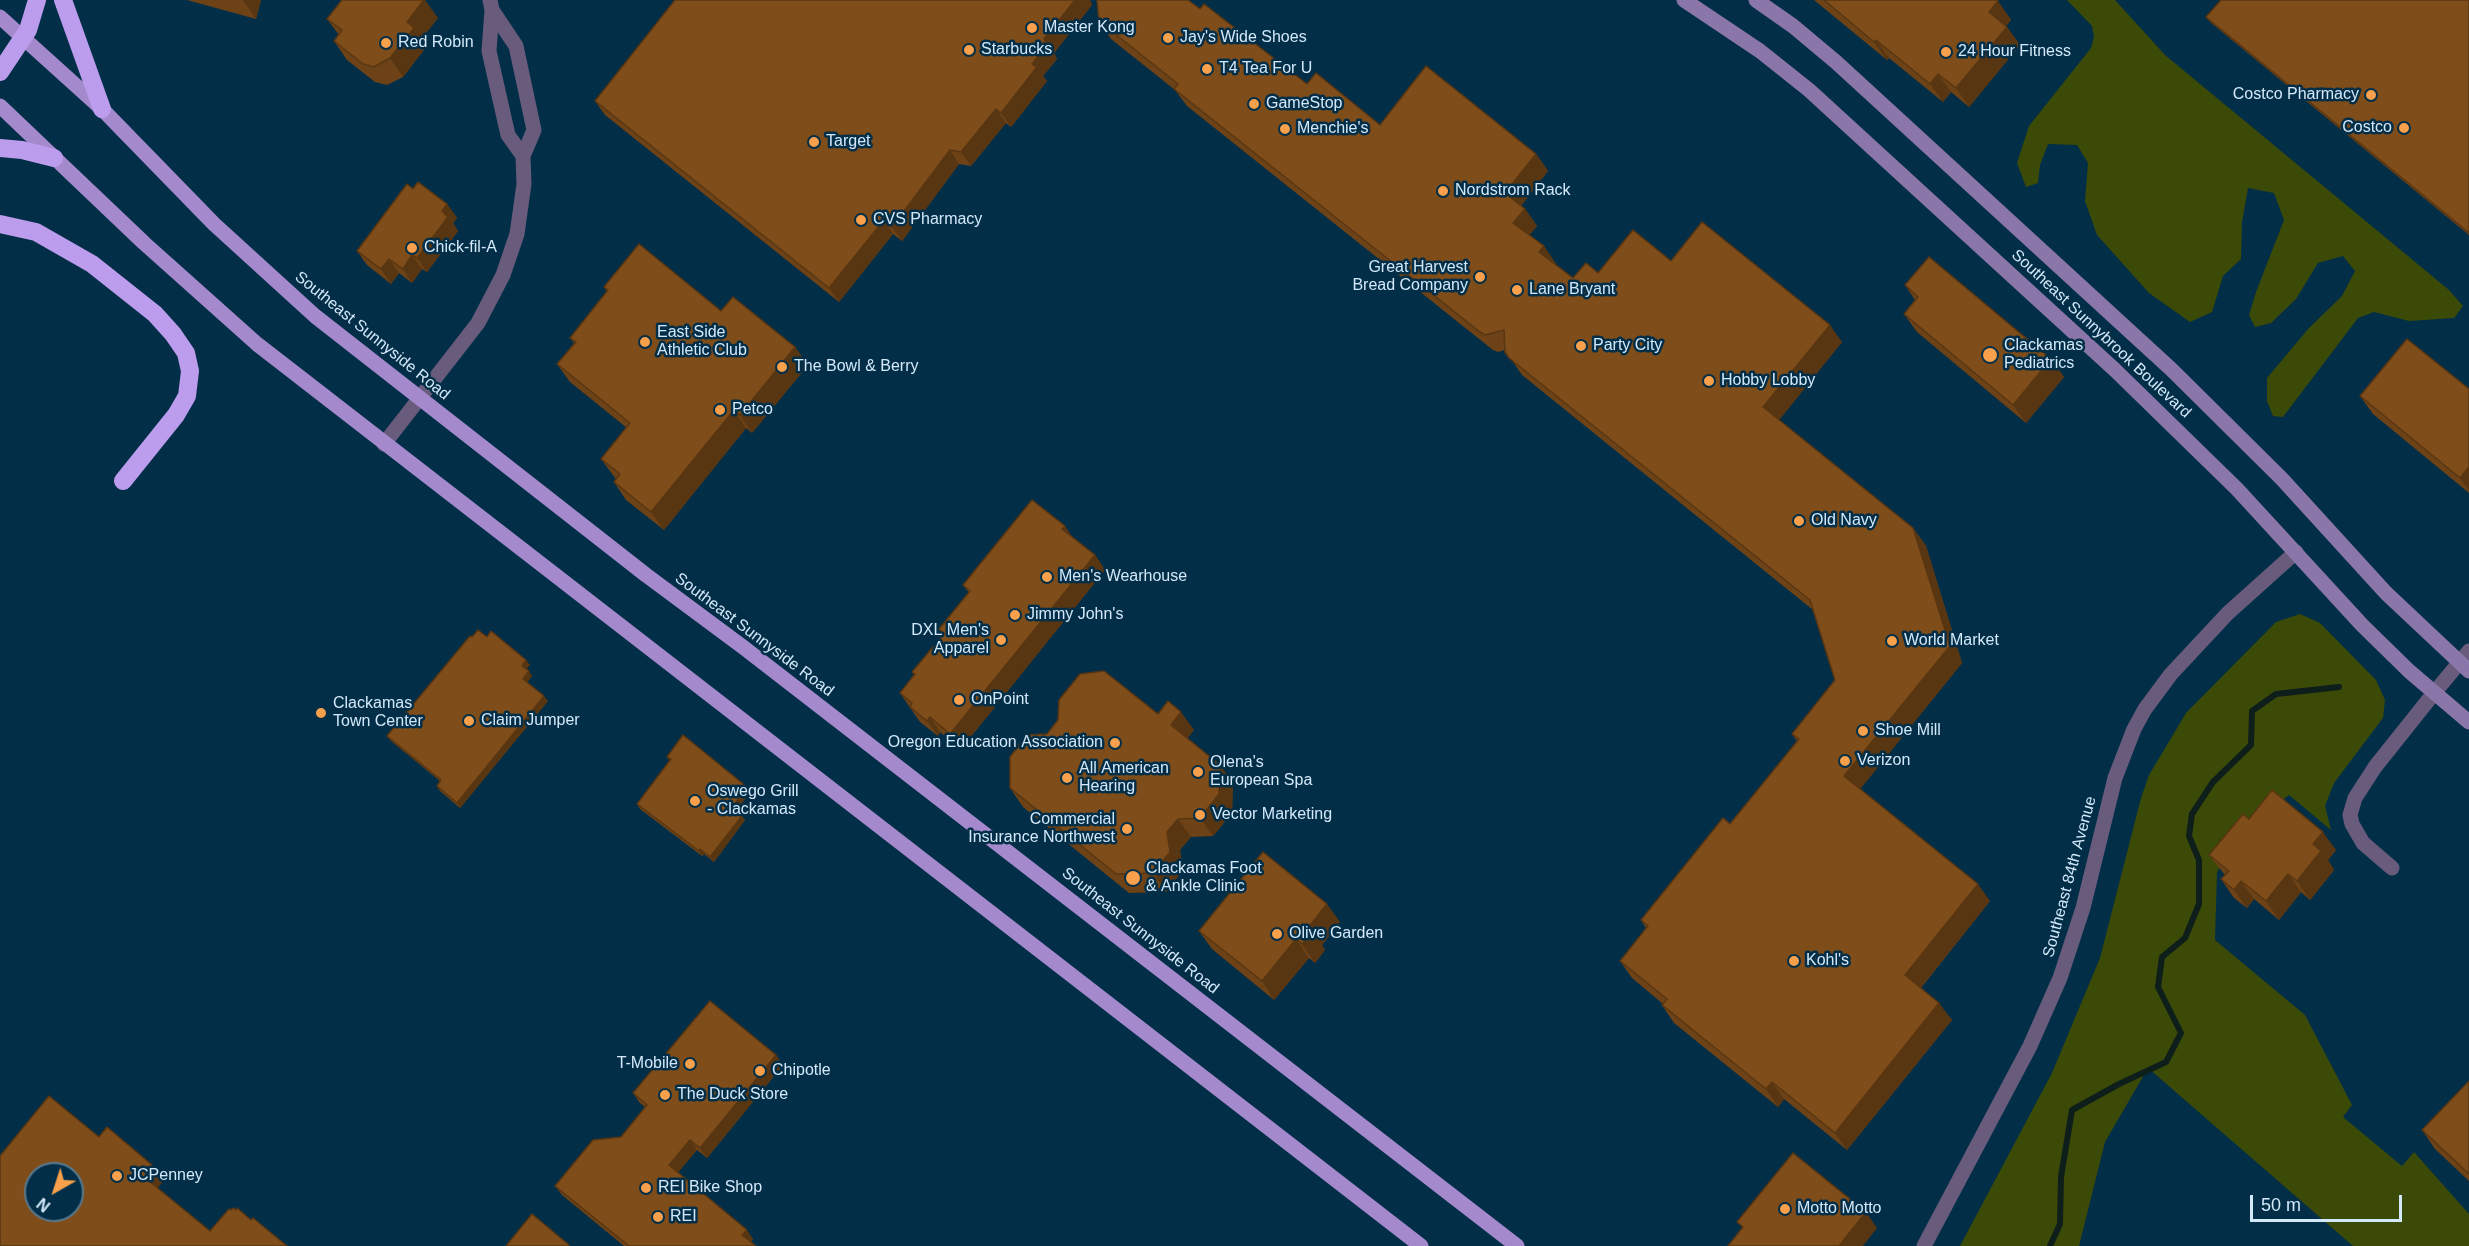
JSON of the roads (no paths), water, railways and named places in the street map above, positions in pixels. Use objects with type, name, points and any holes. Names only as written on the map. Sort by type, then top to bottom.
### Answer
[{"type":"highway","points":[[0,72],[24,37],[37,0]]},
{"type":"highway","points":[[63,0],[102,109]]},
{"type":"highway","points":[[0,148],[22,150],[54,158]]},
{"type":"highway","points":[[0,224],[36,232],[92,264],[155,314],[186,353],[190,371],[187,396],[176,415],[123,481]]},
{"type":"main road","name":"Southeast Sunnybrook Boulevard","points":[[1684,0],[1760,51],[1828,107],[2158,410],[2237,489],[2362,625],[2434,693],[2469,722]]},
{"type":"main road","name":"Southeast Sunnybrook Boulevard","points":[[1756,0],[1844,69],[2186,383],[2282,479],[2386,593],[2464,667]]},
{"type":"main road","name":"Southeast Sunnyside Road","points":[[0,17],[102,109],[214,224],[315,316],[420,400],[1517,1246]]},
{"type":"main road","points":[[0,106],[242,332],[1421,1246]]},
{"type":"street","points":[[491,5],[489,51],[508,135],[523,156]]},
{"type":"street","points":[[384,444],[478,323],[503,275],[517,234],[521,212],[523,156],[534,130],[516,46],[491,5]]},
{"type":"street","name":"Southeast 84th Avenue","points":[[1924,1246],[2030,1046],[2060,978],[2086,899],[2115,778],[2134,729],[2145,709],[2171,674],[2245,597],[2296,552]]},
{"type":"street","points":[[2392,867],[2363,843],[2352,824],[2350,815],[2355,798],[2375,767],[2434,693],[2464,667],[2469,651]]},
{"type":"waterway","points":[[2050,1246],[2060,1224],[2061,1177],[2072,1110],[2166,1062],[2181,1033],[2158,987],[2162,957],[2185,938],[2199,904],[2199,860],[2189,836],[2192,814],[2213,782],[2251,745],[2252,711],[2276,694],[2339,687]]},
{"type":"place","name":"Master Kong","points":[[1032,28]]},
{"type":"place","name":"Jay's Wide Shoes","points":[[1168,38]]},
{"type":"place","name":"Red Robin","points":[[386,43]]},
{"type":"place","name":"Starbucks","points":[[969,50]]},
{"type":"place","name":"24 Hour Fitness","points":[[1946,52]]},
{"type":"place","name":"T4 Tea For U","points":[[1207,69]]},
{"type":"place","name":"Costco Pharmacy","points":[[2371,95]]},
{"type":"place","name":"GameStop","points":[[1254,104]]},
{"type":"place","name":"Costco","points":[[2404,128]]},
{"type":"place","name":"Menchie's","points":[[1285,129]]},
{"type":"place","name":"Target","points":[[814,142]]},
{"type":"place","name":"Nordstrom Rack","points":[[1443,191]]},
{"type":"place","name":"CVS Pharmacy","points":[[861,220]]},
{"type":"place","name":"Chick-fil-A","points":[[412,248]]},
{"type":"place","name":"Great Harvest Bread Company","points":[[1480,277]]},
{"type":"place","name":"Lane Bryant","points":[[1517,290]]},
{"type":"place","name":"East Side Athletic Club","points":[[645,342]]},
{"type":"place","name":"Party City","points":[[1581,346]]},
{"type":"place","name":"Clackamas Pediatrics","points":[[1990,355]]},
{"type":"place","name":"The Bowl & Berry","points":[[782,367]]},
{"type":"place","name":"Hobby Lobby","points":[[1709,381]]},
{"type":"place","name":"Petco","points":[[720,410]]},
{"type":"place","name":"Old Navy","points":[[1799,521]]},
{"type":"place","name":"Men's Wearhouse","points":[[1047,577]]},
{"type":"place","name":"Jimmy John's","points":[[1015,615]]},
{"type":"place","name":"DXL Men's Apparel","points":[[1001,640]]},
{"type":"place","name":"World Market","points":[[1892,641]]},
{"type":"place","name":"OnPoint","points":[[959,700]]},
{"type":"place","name":"Clackamas Town Center","points":[[321,713]]},
{"type":"place","name":"Claim Jumper","points":[[469,721]]},
{"type":"place","name":"Shoe Mill","points":[[1863,731]]},
{"type":"place","name":"Oregon Education Association","points":[[1115,743]]},
{"type":"place","name":"Verizon","points":[[1845,761]]},
{"type":"place","name":"Olena's European Spa","points":[[1198,772]]},
{"type":"place","name":"All American Hearing","points":[[1067,778]]},
{"type":"place","name":"Oswego Grill - Clackamas","points":[[695,801]]},
{"type":"place","name":"Vector Marketing","points":[[1200,815]]},
{"type":"place","name":"Commercial Insurance Northwest","points":[[1127,829]]},
{"type":"place","name":"Clackamas Foot & Ankle Clinic","points":[[1133,878]]},
{"type":"place","name":"Olive Garden","points":[[1277,934]]},
{"type":"place","name":"Kohl's","points":[[1794,961]]},
{"type":"place","name":"T-Mobile","points":[[690,1064]]},
{"type":"place","name":"Chipotle","points":[[760,1071]]},
{"type":"place","name":"The Duck Store","points":[[665,1095]]},
{"type":"place","name":"JCPenney","points":[[117,1176]]},
{"type":"place","name":"REI Bike Shop","points":[[646,1188]]},
{"type":"place","name":"Motto Motto","points":[[1785,1209]]},
{"type":"place","name":"REI","points":[[658,1217]]}]
